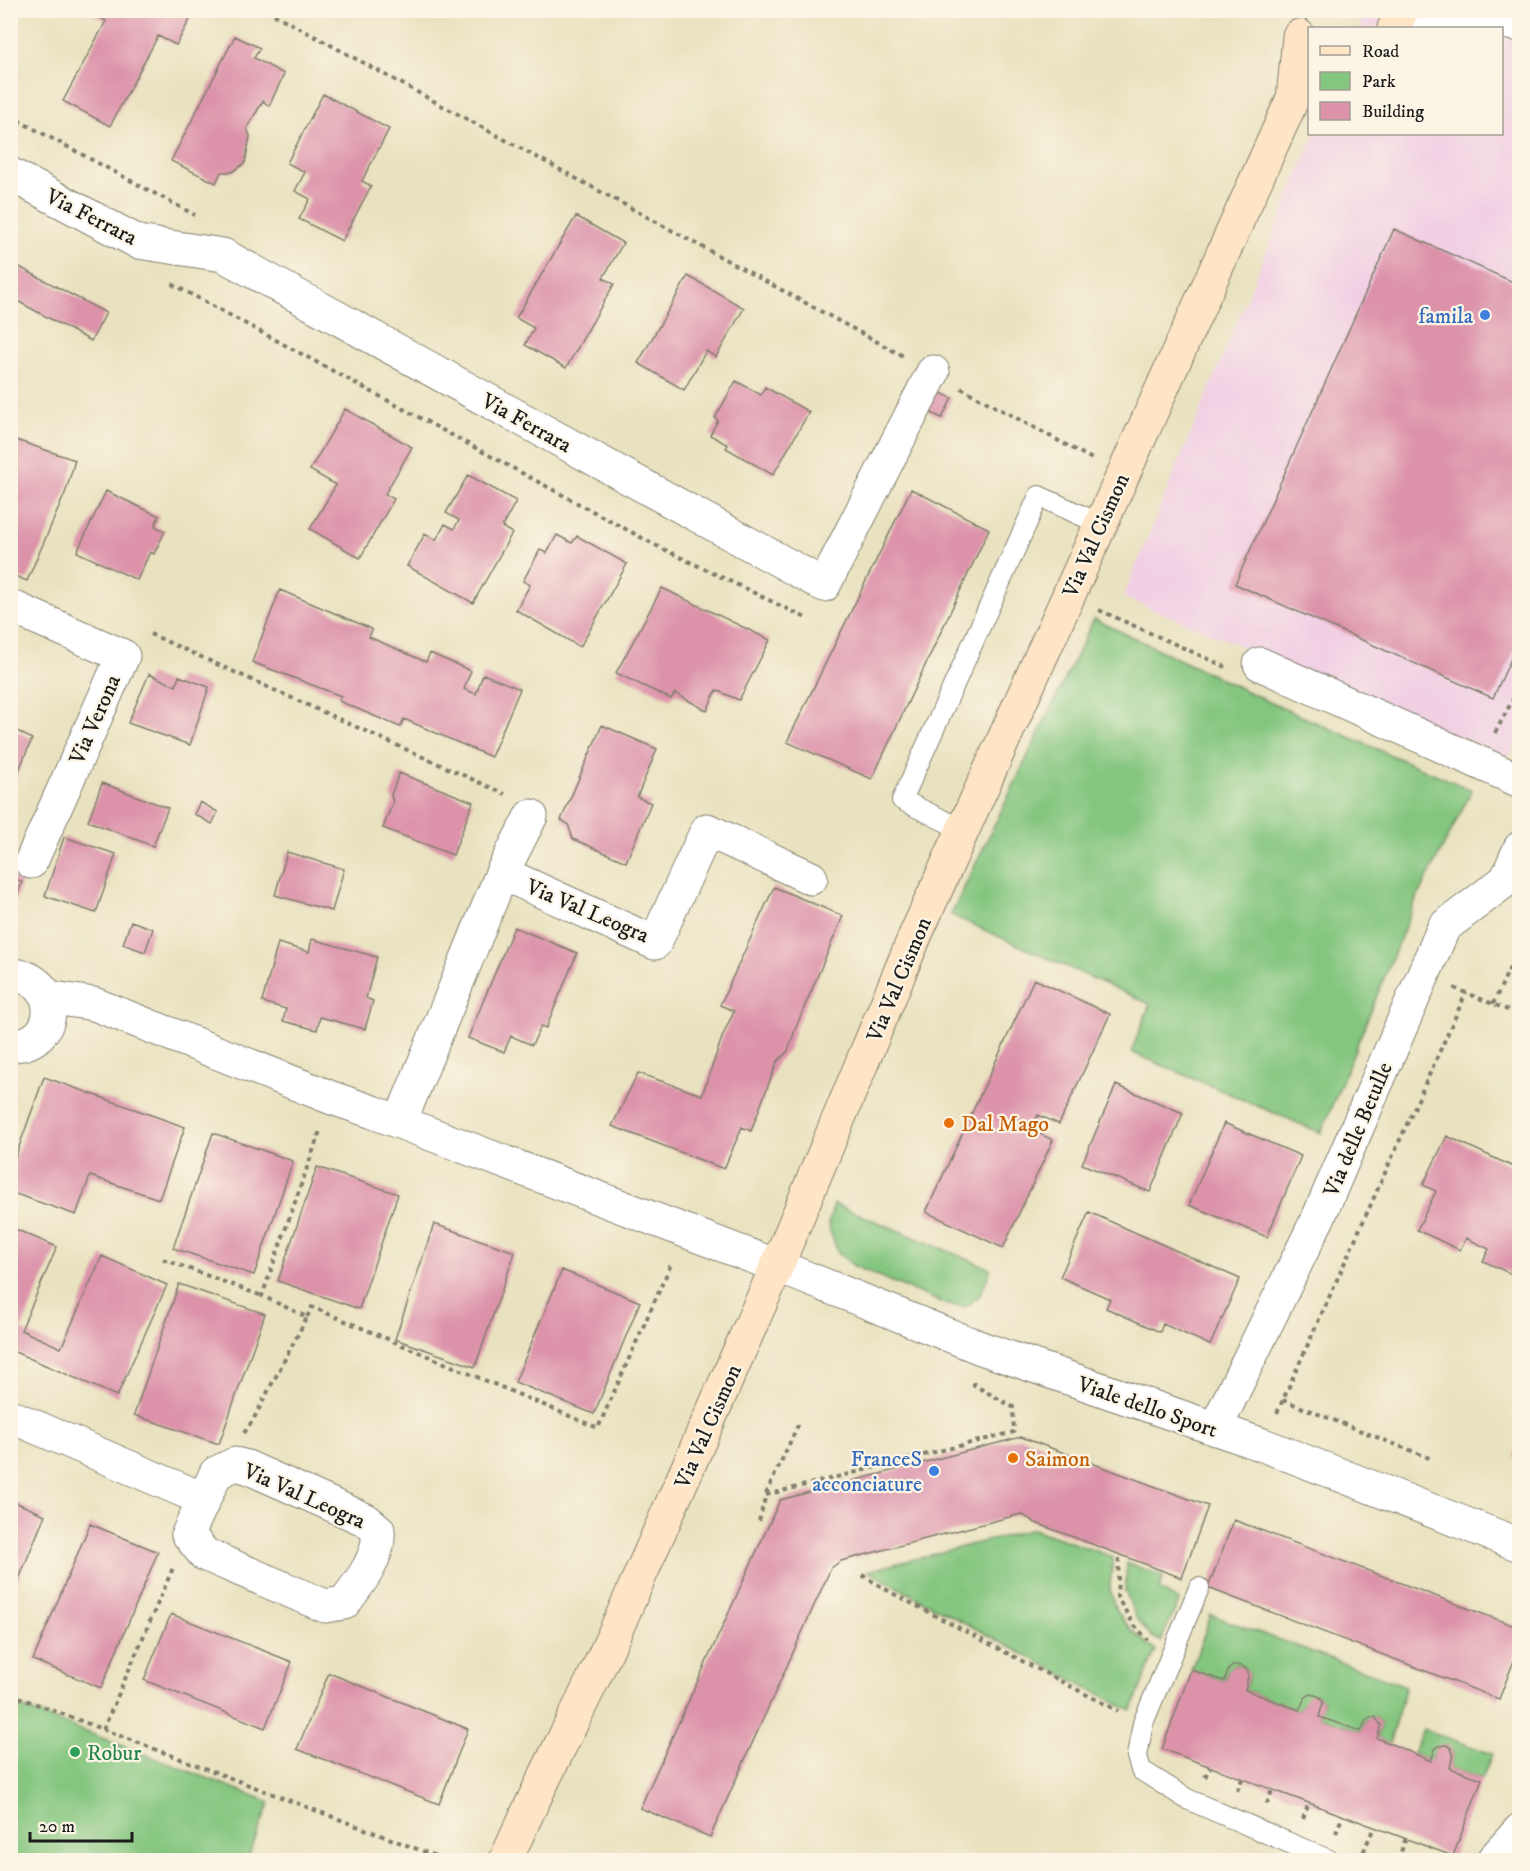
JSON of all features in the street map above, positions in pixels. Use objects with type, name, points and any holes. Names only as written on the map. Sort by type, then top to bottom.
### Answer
[{"type":"main road","points":[[1394,27],[1402,10]]},
{"type":"main road","name":"Via Val Cismon","points":[[506,1860],[523,1821],[589,1692],[777,1266],[915,936],[1100,524],[1301,91],[1298,30]]},
{"type":"street","points":[[1416,27],[1463,13],[1520,25]]},
{"type":"street","name":"Via Ferrara","points":[[10,174],[138,242],[223,255],[824,585],[933,372]]},
{"type":"street","name":"Via Verona","points":[[10,606],[123,656],[31,862]]},
{"type":"street","points":[[1260,664],[1520,781]]},
{"type":"street","name":"Via Val Leogra","points":[[400,1122],[502,873],[531,816]]},
{"type":"street","name":"Via Val Leogra","points":[[502,873],[655,943],[707,830],[812,878]]},
{"type":"street","name":"Via delle Betulle","points":[[1215,1429],[1319,1216],[1444,927],[1506,880],[1520,848]]},
{"type":"street","points":[[10,975],[23,976],[42,987],[50,1010],[48,1022],[32,1041],[20,1046],[10,1045]]},
{"type":"street","points":[[47,997],[94,1004],[332,1098],[777,1266]]},
{"type":"street","name":"Viale dello Sport","points":[[777,1266],[981,1348],[1263,1445],[1520,1545]]},
{"type":"street","points":[[10,1416],[210,1486],[188,1534]]},
{"type":"street","name":"Via Val Leogra","points":[[188,1534],[204,1554],[325,1606],[344,1603],[365,1575],[379,1539],[378,1530],[373,1525],[247,1467],[235,1464],[210,1486]]},
{"type":"street","points":[[1493,1860],[1520,1830]]},
{"type":"lane","points":[[963,830],[902,800],[1039,496],[1100,524]]},
{"type":"lane","points":[[1199,1588],[1143,1724],[1137,1756],[1141,1770],[1187,1799],[1329,1860]]},
{"type":"path","points":[[266,10],[1102,464]]},
{"type":"path","points":[[169,281],[657,546],[806,618]]},
{"type":"path","points":[[150,634],[503,793],[531,816]]},
{"type":"path","points":[[1493,1004],[1520,946]]},
{"type":"path","points":[[1423,975],[1520,1015]]},
{"type":"path","points":[[1263,1445],[1466,993]]},
{"type":"path","points":[[262,1296],[332,1098]]},
{"type":"path","points":[[210,1486],[253,1420],[312,1307],[598,1428],[686,1231]]},
{"type":"path","points":[[163,1259],[262,1296],[307,1317]]},
{"type":"path","points":[[766,1495],[1014,1432],[1013,1407],[974,1385],[973,1375]]},
{"type":"path","points":[[1283,1400],[1432,1459]]},
{"type":"path","points":[[759,1521],[766,1495],[799,1423]]},
{"type":"path","points":[[103,1730],[188,1534]]},
{"type":"path","points":[[1119,1558],[1117,1597],[1134,1625],[1146,1639],[1173,1650]]},
{"type":"path","points":[[862,1575],[891,1593],[1143,1724]]},
{"type":"path","points":[[10,1694],[446,1860]]},
{"type":"path","points":[[1360,1860],[1374,1827]]},
{"type":"path","points":[[1398,1860],[1406,1838]]},
{"type":"shaded area","points":[[1366,11],[1519,11],[1520,735],[1509,757],[1123,597],[1315,135],[1503,135],[1503,27],[1358,27]]},
{"type":"green space","points":[[1094,619],[1280,707],[1472,790],[1415,902],[1321,1133],[1131,1052],[1150,1004],[951,915]]},
{"type":"green space","points":[[834,1204],[991,1269],[980,1295],[966,1307],[948,1305],[854,1266],[838,1253],[828,1225]]},
{"type":"green space","points":[[1033,1529],[1113,1557],[1110,1586],[1114,1604],[1129,1627],[1156,1650],[1131,1711],[867,1571]]},
{"type":"green space","points":[[1127,1563],[1163,1576],[1159,1589],[1179,1601],[1161,1641],[1152,1637],[1136,1618],[1125,1591]]},
{"type":"green space","points":[[1211,1615],[1406,1686],[1389,1743],[1377,1738],[1381,1725],[1375,1717],[1365,1720],[1361,1731],[1319,1717],[1323,1702],[1316,1695],[1312,1694],[1306,1698],[1299,1710],[1245,1690],[1248,1674],[1242,1665],[1232,1667],[1224,1681],[1191,1670]]},
{"type":"green space","name":"Robur","points":[[10,1703],[270,1802],[247,1860],[11,1860]]},
{"type":"green space","points":[[1423,1729],[1492,1754],[1482,1779],[1450,1768],[1453,1752],[1447,1745],[1438,1747],[1431,1761],[1413,1753]]},
{"type":"building","points":[[86,10],[195,10],[176,45],[158,36],[110,126],[63,101],[106,21]]},
{"type":"building","points":[[235,36],[260,48],[254,58],[284,74],[269,106],[263,101],[247,128],[250,136],[245,163],[232,172],[221,172],[216,183],[171,161]]},
{"type":"building","points":[[323,94],[389,129],[362,181],[371,186],[342,241],[299,219],[310,199],[295,191],[305,172],[287,163]]},
{"type":"building","points":[[576,216],[623,243],[603,278],[614,284],[566,368],[525,345],[534,328],[516,318]]},
{"type":"building","points":[[1394,229],[1520,285],[1520,639],[1493,698],[1235,584]]},
{"type":"building","points":[[10,262],[106,313],[91,341],[10,297]]},
{"type":"building","points":[[688,276],[744,308],[716,357],[706,351],[684,390],[638,363]]},
{"type":"building","points":[[736,381],[761,395],[765,387],[809,412],[773,475],[726,448],[728,445],[710,435],[718,420],[715,418]]},
{"type":"building","points":[[934,390],[952,398],[942,418],[925,410]]},
{"type":"building","points":[[345,409],[412,447],[385,494],[394,499],[360,558],[310,529],[336,485],[310,470]]},
{"type":"building","points":[[10,438],[75,460],[66,491],[27,581],[10,574],[10,480],[15,470],[10,468]]},
{"type":"building","points":[[468,475],[516,501],[502,527],[512,533],[473,603],[407,566],[425,534],[436,540],[445,524],[454,529],[459,520],[446,513]]},
{"type":"building","points":[[911,489],[989,529],[872,779],[787,742]]},
{"type":"building","points":[[106,491],[159,516],[155,526],[165,531],[154,554],[150,552],[137,580],[77,552]]},
{"type":"building","points":[[557,535],[572,543],[577,536],[627,564],[580,647],[516,610],[530,585],[523,581],[540,550],[547,553]]},
{"type":"building","points":[[662,588],[770,640],[739,700],[716,690],[707,711],[675,693],[671,699],[616,673]]},
{"type":"building","points":[[280,590],[367,627],[372,630],[369,637],[426,662],[430,653],[471,671],[464,689],[476,694],[483,674],[520,689],[491,757],[404,719],[400,727],[339,701],[341,696],[252,662]]},
{"type":"building","points":[[149,674],[176,686],[179,676],[209,687],[190,745],[128,723]]},
{"type":"building","points":[[602,725],[657,749],[637,797],[651,803],[626,862],[573,839],[568,824],[561,820]]},
{"type":"building","points":[[10,727],[32,739],[14,782],[10,780]]},
{"type":"building","points":[[399,773],[473,802],[453,855],[383,828],[393,802],[391,795]]},
{"type":"building","points":[[102,783],[168,808],[153,846],[88,821]]},
{"type":"building","points":[[200,802],[218,812],[212,824],[194,814]]},
{"type":"building","points":[[64,837],[116,854],[96,913],[45,896]]},
{"type":"building","points":[[287,852],[344,869],[332,911],[275,895]]},
{"type":"building","points":[[10,877],[22,882],[13,907],[10,906]]},
{"type":"building","points":[[774,887],[843,916],[788,1051],[777,1062],[751,1131],[742,1127],[724,1169],[612,1126],[638,1073],[702,1095],[734,1011],[720,1005]]},
{"type":"building","points":[[131,921],[153,929],[145,952],[123,944]]},
{"type":"building","points":[[514,927],[577,953],[546,1028],[541,1026],[532,1045],[511,1036],[504,1052],[468,1038]]},
{"type":"building","points":[[312,939],[377,957],[366,998],[373,1001],[365,1029],[320,1017],[317,1030],[283,1021],[286,1009],[262,1002],[278,943],[309,952]]},
{"type":"building","points":[[1034,979],[1110,1014],[1059,1124],[1038,1115],[1031,1130],[1053,1140],[1003,1248],[926,1212]]},
{"type":"building","points":[[44,1077],[185,1127],[159,1199],[90,1176],[76,1215],[10,1192],[10,1172]]},
{"type":"building","points":[[1116,1085],[1183,1113],[1150,1192],[1082,1164]]},
{"type":"building","points":[[1224,1123],[1301,1156],[1267,1237],[1189,1205]]},
{"type":"building","points":[[213,1133],[293,1161],[254,1275],[173,1248]]},
{"type":"building","points":[[1447,1136],[1520,1170],[1520,1278],[1483,1261],[1489,1249],[1466,1238],[1460,1250],[1417,1230],[1436,1191],[1423,1185]]},
{"type":"building","points":[[317,1167],[398,1194],[359,1309],[278,1281]]},
{"type":"building","points":[[1089,1212],[1240,1279],[1210,1345],[1163,1324],[1160,1332],[1106,1308],[1110,1299],[1060,1277]]},
{"type":"building","points":[[434,1224],[515,1252],[475,1367],[395,1339]]},
{"type":"building","points":[[10,1227],[57,1247],[21,1330],[61,1348],[102,1256],[167,1285],[117,1396],[10,1350]]},
{"type":"building","points":[[562,1270],[640,1302],[594,1414],[515,1382]]},
{"type":"building","points":[[179,1284],[265,1314],[219,1444],[134,1415]]},
{"type":"building","points":[[1021,1437],[1208,1506],[1182,1578],[1036,1523],[1021,1514],[841,1561],[831,1568],[710,1837],[640,1808],[780,1500]]},
{"type":"building","points":[[1520,1443],[1520,1459],[1514,1457]]},
{"type":"building","points":[[10,1500],[45,1515],[14,1591],[10,1590]]},
{"type":"building","points":[[1234,1520],[1520,1628],[1520,1645],[1499,1699],[1208,1588]]},
{"type":"building","points":[[90,1524],[158,1552],[101,1688],[33,1660]]},
{"type":"building","points":[[171,1614],[292,1662],[265,1728],[144,1680]]},
{"type":"building","points":[[1234,1665],[1242,1666],[1248,1671],[1245,1690],[1299,1710],[1305,1698],[1310,1694],[1315,1695],[1323,1702],[1319,1717],[1361,1731],[1366,1720],[1375,1717],[1381,1725],[1377,1738],[1431,1761],[1435,1749],[1439,1746],[1447,1745],[1451,1748],[1453,1754],[1450,1768],[1482,1779],[1453,1856],[1162,1749],[1191,1670],[1224,1681],[1229,1669]]},
{"type":"building","points":[[329,1673],[468,1729],[439,1804],[297,1749]]},
{"type":"place","name":"famila","points":[[1485,315]]},
{"type":"place","name":"Dal Mago","points":[[949,1123]]},
{"type":"place","name":"Saimon","points":[[1013,1458]]},
{"type":"place","name":"FranceS acconciature","points":[[934,1471]]},
{"type":"place","name":"Robur","points":[[75,1752]]}]
